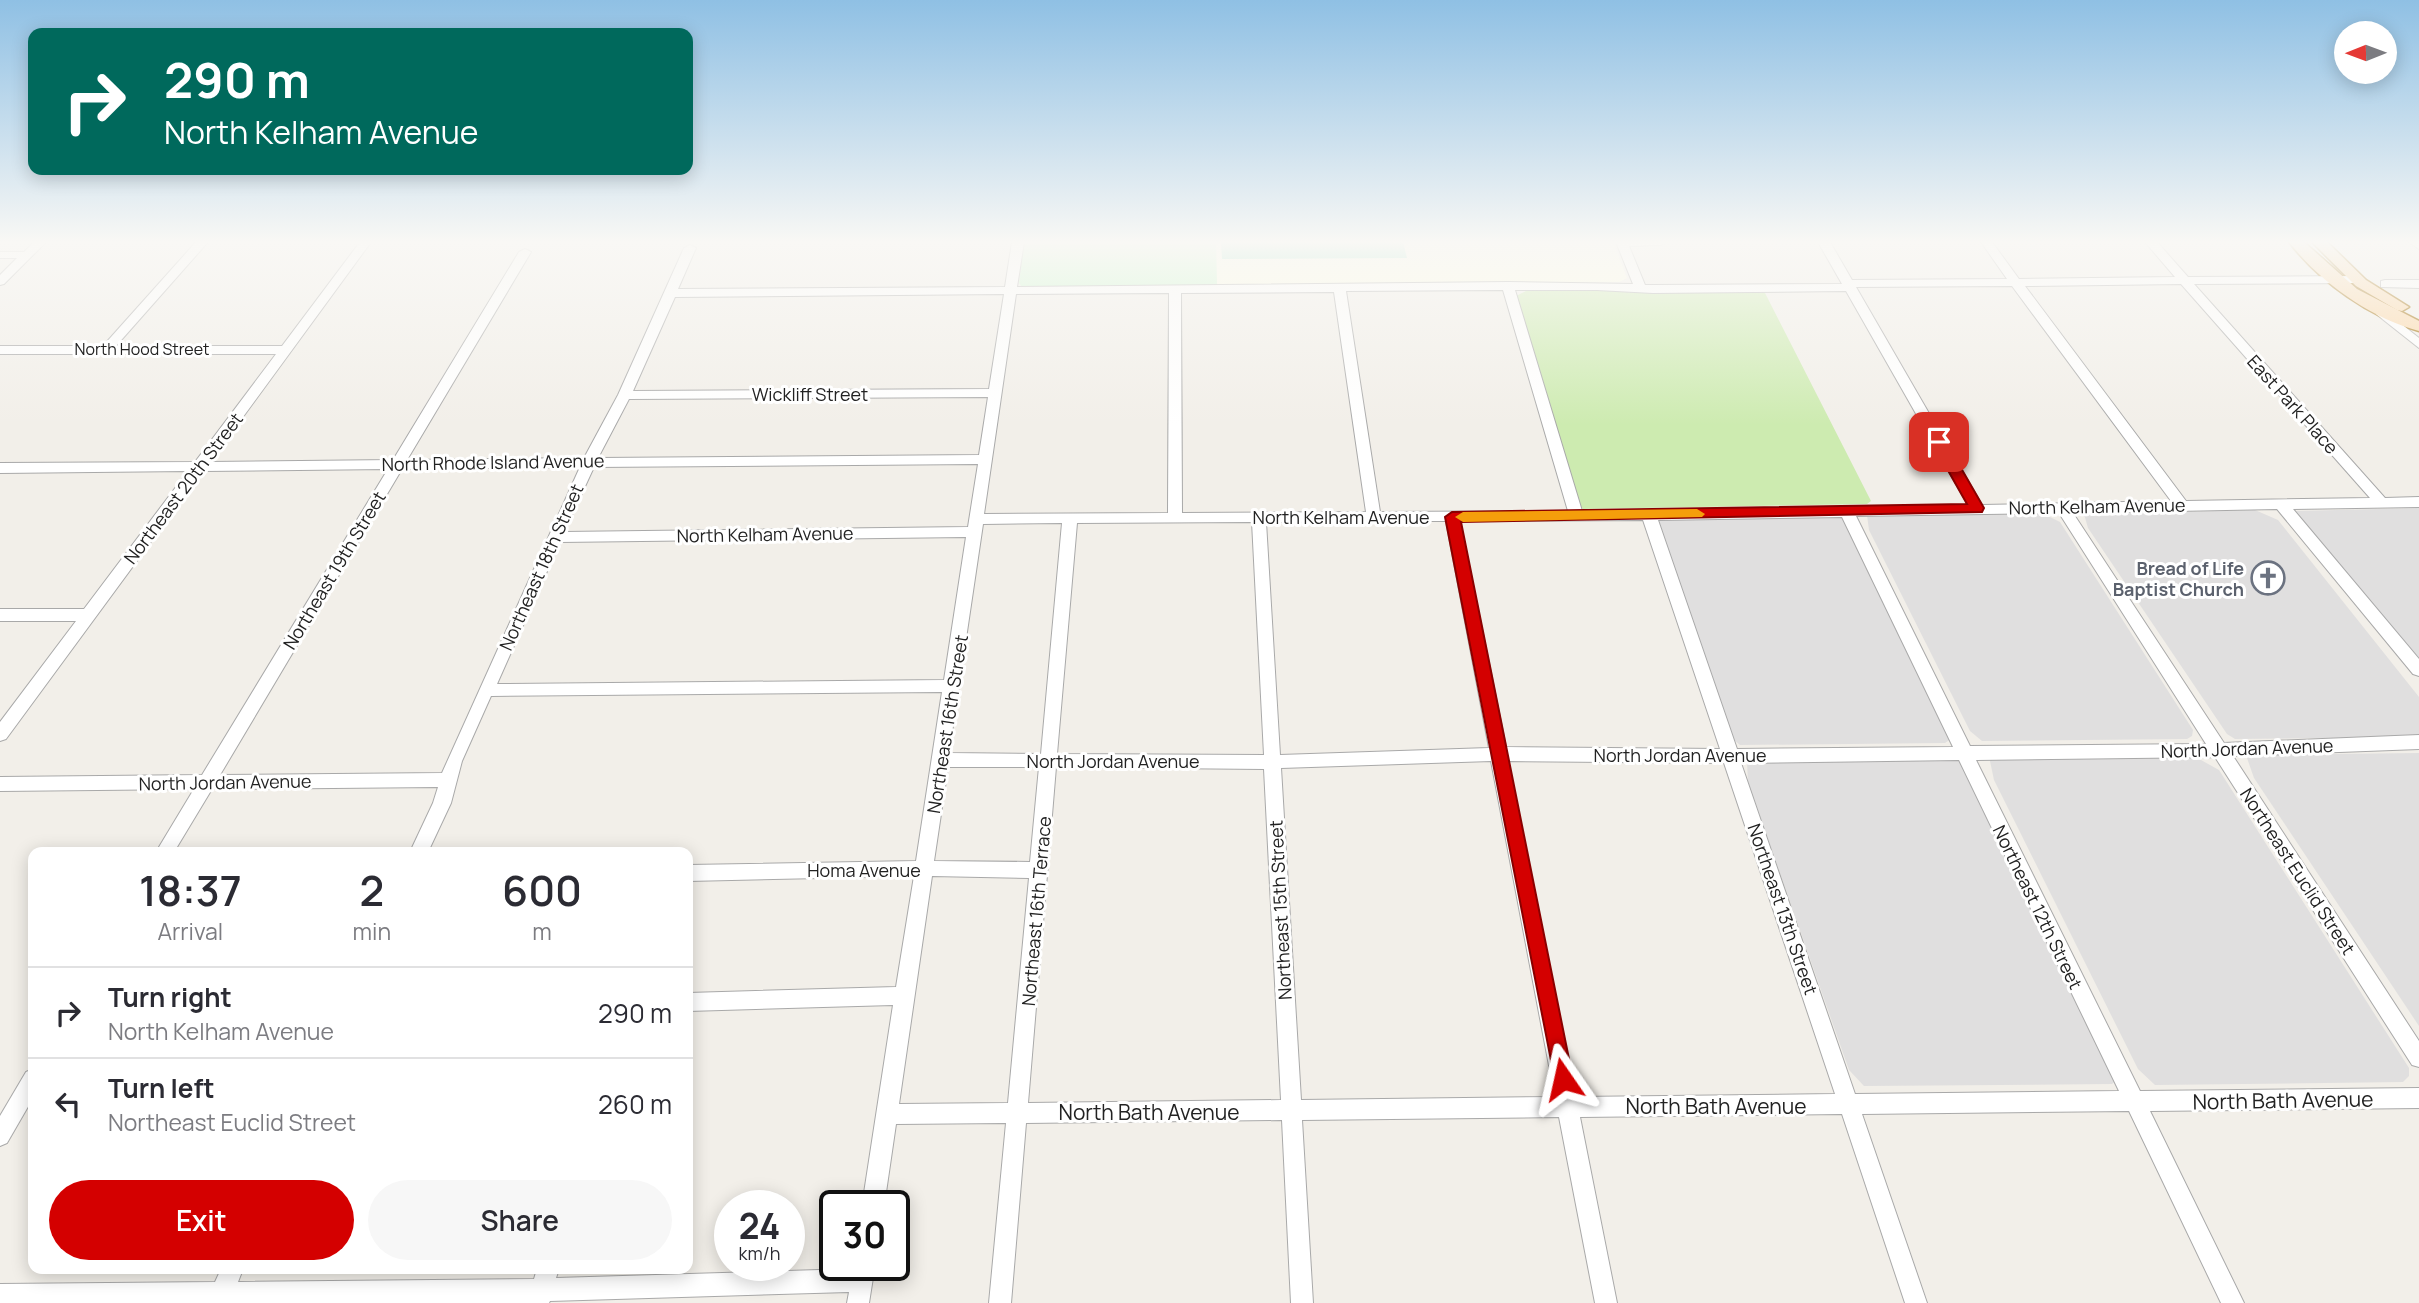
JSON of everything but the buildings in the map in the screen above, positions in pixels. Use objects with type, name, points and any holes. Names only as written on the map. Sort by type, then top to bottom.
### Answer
[{"type":"main road","points":[[2367,303],[2378,310],[2419,326]]},
{"type":"main road","points":[[2395,304],[2419,313]]},
{"type":"street","points":[[108,348],[149,303]]},
{"type":"street","name":"Northeast 20th Street","points":[[0,734],[320,303]]},
{"type":"street","name":"Northeast 19th Street","points":[[169,847],[494,303]]},
{"type":"street","name":"Northeast 18th Street","points":[[421,847],[486,690],[554,537],[625,395],[666,303]]},
{"type":"street","name":"Northeast 16th Street","points":[[875,1190],[1009,303]]},
{"type":"street","points":[[1175,303],[1175,517]]},
{"type":"street","points":[[1341,303],[1374,518]]},
{"type":"street","points":[[1513,303],[1576,515]]},
{"type":"street","points":[[1859,303],[1977,508]]},
{"type":"street","points":[[2032,303],[2181,505]]},
{"type":"street","name":"East Park Place","points":[[2203,303],[2381,502]]},
{"type":"street","points":[[2378,310],[2419,344]]},
{"type":"street","name":"North Hood Street","points":[[0,350],[285,350]]},
{"type":"street","name":"Wickliff Street","points":[[625,395],[996,393]]},
{"type":"street","name":"North Rhode Island Avenue","points":[[0,468],[986,459]]},
{"type":"street","name":"North Kelham Avenue","points":[[554,537],[976,526],[1070,519],[1175,517],[1648,515],[2419,502]]},
{"type":"street","points":[[2280,503],[2419,670]]},
{"type":"street","name":"Northeast Euclid Street","points":[[2062,508],[2419,1058]]},
{"type":"street","name":"Northeast 12th Street","points":[[1846,510],[2233,1303]]},
{"type":"street","name":"Northeast 13th Street","points":[[1648,515],[1916,1303]]},
{"type":"street","points":[[1452,517],[1501,754],[1606,1303]]},
{"type":"street","name":"Northeast 15th Street","points":[[1259,518],[1302,1303]]},
{"type":"street","name":"Northeast 16th Terrace","points":[[1000,1303],[1070,519]]},
{"type":"street","points":[[0,615],[88,615]]},
{"type":"street","points":[[486,690],[953,686]]},
{"type":"street","name":"North Jordan Avenue","points":[[942,760],[1272,762],[1501,754],[1730,756],[2220,750],[2419,742]]},
{"type":"street","name":"North Jordan Avenue","points":[[0,784],[449,779]]},
{"type":"street","name":"Homa Avenue","points":[[693,873],[1040,870]]},
{"type":"street","points":[[693,1002],[906,996]]},
{"type":"street","points":[[0,1136],[28,1088]]},
{"type":"street","name":"North Bath Avenue","points":[[887,1114],[2419,1098]]},
{"type":"street","points":[[220,1294],[230,1274]]},
{"type":"street","points":[[0,1295],[220,1294],[542,1287],[819,1275]]},
{"type":"street","points":[[858,1303],[862,1281]]},
{"type":"shaded area","points":[[2419,508],[2419,667],[2296,511]]},
{"type":"shaded area","points":[[2255,510],[2278,520],[2419,697],[2419,737],[2235,739],[2227,734],[2088,528],[2084,514]]},
{"type":"shaded area","points":[[2038,511],[2060,522],[2193,730],[2192,736],[2187,739],[1982,741],[1970,731],[1869,530],[1867,515]]},
{"type":"shaded area","points":[[1840,516],[1847,520],[1951,739],[1945,743],[1740,745],[1734,740],[1657,523],[1659,518]]},
{"type":"shaded area","points":[[2419,753],[2419,1026],[2254,778],[2247,758],[2250,755]]},
{"type":"shaded area","points":[[2192,755],[2219,770],[2409,1068],[2409,1076],[2403,1082],[2155,1085],[2138,1069],[1994,780],[1990,761],[1993,758]]},
{"type":"shaded area","points":[[1960,759],[2119,1078],[2112,1084],[1864,1086],[1849,1070],[1748,782],[1747,762]]},
{"type":"green space","points":[[1518,303],[1770,303],[1871,501],[1867,504],[1583,509],[1578,505]]},
{"type":"slow traffic","points":[[1463,517],[1697,514]]},
{"type":"place","name":"Bread of Life Baptist Church","points":[[2268,578]]},
{"type":"route","points":[[1563,1079],[1501,754],[1452,517],[1977,508],[1939,442]]}]
